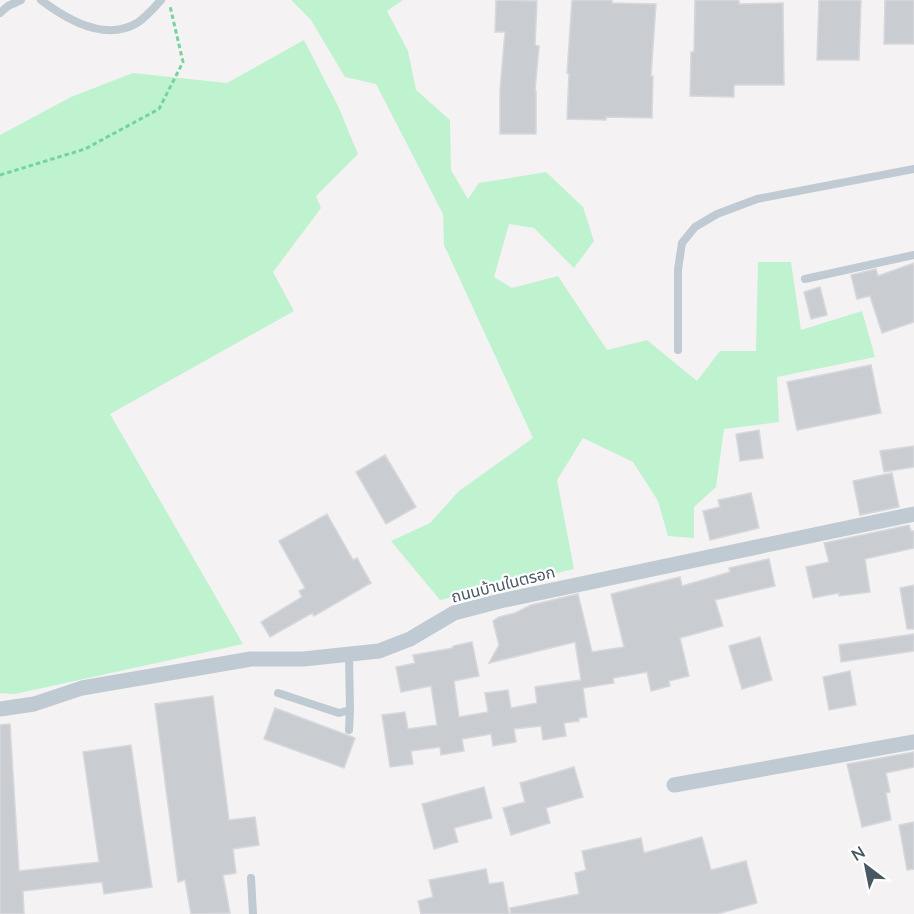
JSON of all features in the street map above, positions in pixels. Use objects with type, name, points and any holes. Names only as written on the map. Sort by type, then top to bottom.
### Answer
[{"type":"street","name":"ถนนบ้านในตรอก","points":[[0,709],[34,704],[82,688],[251,659],[303,659],[379,651],[410,639],[454,613],[488,604],[914,513]]},
{"type":"street","points":[[674,785],[914,742]]},
{"type":"lane","points":[[0,13],[21,0]]},
{"type":"lane","points":[[41,0],[55,11],[84,25],[112,31],[136,23],[161,0]]},
{"type":"lane","points":[[678,351],[680,252],[682,243],[695,227],[717,214],[757,199],[914,169]]},
{"type":"lane","points":[[805,279],[914,255]]},
{"type":"lane","points":[[348,654],[349,730]]},
{"type":"lane","points":[[278,693],[339,713],[350,710]]},
{"type":"lane","points":[[251,878],[253,914]]},
{"type":"path","points":[[0,175],[85,149],[159,109],[183,62],[169,0]]},
{"type":"green space","points":[[291,0],[403,0],[387,11],[408,51],[416,90],[450,120],[451,170],[468,199],[479,183],[546,172],[583,207],[594,241],[574,268],[534,228],[509,224],[494,277],[512,288],[558,276],[607,350],[647,340],[697,381],[720,351],[756,351],[758,262],[791,262],[801,330],[862,311],[875,357],[777,377],[779,422],[724,429],[716,487],[694,507],[694,538],[668,536],[658,501],[633,462],[583,438],[557,480],[574,569],[440,600],[391,541],[430,523],[459,491],[533,438],[444,245],[443,214],[376,84],[345,77],[311,20]]},
{"type":"green space","points":[[304,40],[338,106],[358,154],[316,196],[321,208],[273,272],[294,311],[110,414],[243,644],[15,694],[0,693],[0,135],[71,97],[133,73],[227,83]]},
{"type":"building","points":[[496,0],[537,1],[535,45],[539,46],[535,91],[536,134],[500,134],[500,90],[505,32],[495,32]]},
{"type":"building","points":[[572,0],[612,0],[612,3],[656,4],[651,76],[653,76],[652,118],[567,119],[569,74],[567,73]]},
{"type":"building","points":[[695,0],[739,0],[739,4],[783,3],[784,85],[734,85],[734,97],[690,96]]},
{"type":"building","points":[[819,0],[861,0],[859,60],[817,60]]},
{"type":"building","points":[[885,0],[914,0],[914,44],[884,44]]},
{"type":"building","points":[[914,263],[914,322],[882,333],[870,296],[857,299],[851,275],[876,269],[878,276]]},
{"type":"building","points":[[820,287],[827,315],[811,319],[804,292]]},
{"type":"building","points":[[871,365],[881,413],[797,430],[787,382]]},
{"type":"building","points":[[759,430],[763,458],[740,461],[736,434]]},
{"type":"building","points":[[914,446],[914,467],[884,472],[880,451]]},
{"type":"building","points":[[385,455],[416,507],[386,524],[356,472]]},
{"type":"building","points":[[892,473],[899,507],[860,515],[853,481]]},
{"type":"building","points":[[751,493],[759,528],[710,540],[703,511],[720,507],[718,500]]},
{"type":"building","points":[[327,514],[353,560],[357,558],[371,583],[314,616],[312,613],[270,637],[261,622],[302,597],[299,591],[305,588],[279,541]]},
{"type":"building","points":[[909,525],[911,531],[914,531],[914,548],[865,559],[870,592],[839,596],[839,593],[813,598],[806,567],[829,562],[824,543]]},
{"type":"building","points":[[769,559],[775,586],[715,600],[723,626],[680,638],[689,676],[669,681],[670,686],[651,691],[647,672],[613,678],[614,683],[583,688],[587,717],[579,718],[579,721],[564,723],[566,736],[543,740],[541,726],[514,729],[516,742],[493,746],[491,734],[462,739],[464,751],[441,755],[440,747],[411,751],[413,764],[390,767],[382,715],[405,712],[408,729],[437,725],[431,686],[401,692],[396,667],[415,663],[413,655],[472,642],[479,676],[454,681],[459,717],[488,712],[485,693],[508,690],[511,708],[537,703],[535,687],[581,680],[575,642],[489,663],[499,645],[493,621],[499,617],[515,613],[531,605],[578,594],[592,652],[624,647],[611,594],[680,577],[682,586],[730,572],[729,568]]},
{"type":"building","points":[[914,585],[914,629],[907,629],[900,588]]},
{"type":"building","points":[[914,634],[914,651],[841,662],[839,645]]},
{"type":"building","points":[[760,637],[772,680],[742,689],[729,646]]},
{"type":"building","points":[[850,671],[856,705],[829,710],[823,677]]},
{"type":"building","points":[[213,696],[229,820],[255,817],[259,845],[233,849],[236,873],[223,875],[230,913],[191,914],[185,880],[178,882],[155,704]]},
{"type":"building","points":[[275,708],[355,738],[344,768],[264,739]]},
{"type":"building","points":[[10,724],[19,871],[99,862],[83,752],[131,745],[152,887],[104,894],[102,882],[23,891],[24,914],[0,914],[0,725]]},
{"type":"building","points":[[914,752],[914,767],[886,773],[890,792],[886,793],[891,820],[862,827],[847,764]]},
{"type":"building","points":[[574,767],[583,797],[546,808],[550,823],[511,835],[503,808],[525,802],[520,783]]},
{"type":"building","points":[[484,787],[492,818],[454,828],[458,842],[434,849],[422,804]]},
{"type":"building","points":[[914,822],[914,869],[907,870],[899,825]]},
{"type":"building","points":[[702,837],[711,870],[746,861],[757,903],[717,914],[511,914],[510,908],[579,894],[575,873],[586,870],[582,851],[641,838],[644,853]]},
{"type":"building","points":[[486,869],[489,884],[503,882],[509,914],[421,914],[418,901],[433,897],[429,880]]}]
